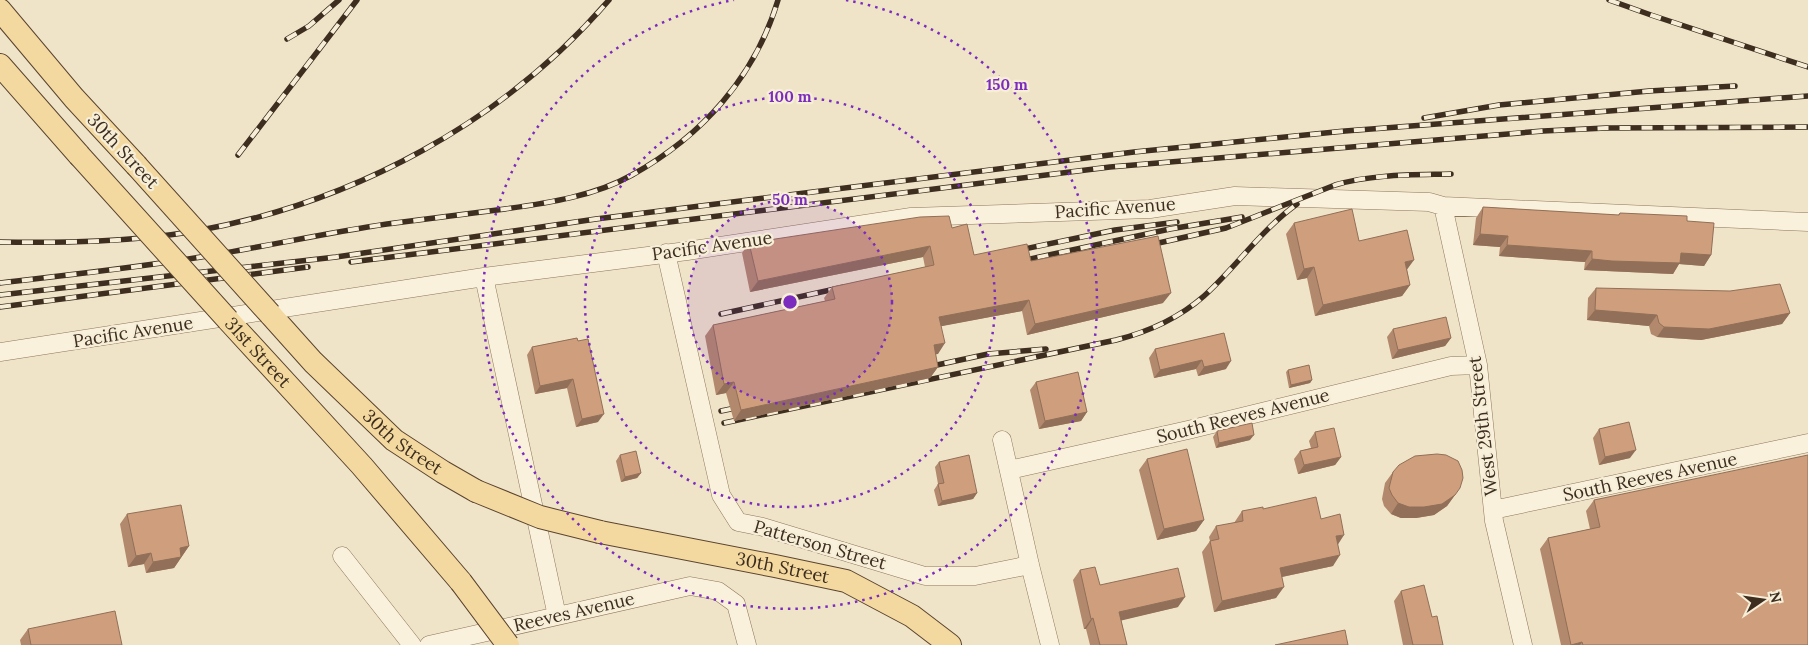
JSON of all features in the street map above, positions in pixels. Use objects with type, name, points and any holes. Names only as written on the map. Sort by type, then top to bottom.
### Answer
[{"type":"main road","name":"30th Street","points":[[0,10],[74,98],[136,164],[313,362],[394,440],[476,491],[540,517],[600,532],[846,581],[912,616],[950,645]]},
{"type":"main road","name":"31st Street","points":[[0,65],[79,155],[362,466],[461,582],[508,645]]},
{"type":"street","name":"Pacific Avenue","points":[[0,352],[484,277],[911,218],[1150,209],[1235,196],[1808,222]]},
{"type":"street","name":"West 29th Street","points":[[1436,204],[1478,365],[1493,510],[1523,645]]},
{"type":"street","name":"Patterson Street","points":[[666,253],[721,495],[738,522],[763,527],[925,576],[975,576],[1030,565]]},
{"type":"street","points":[[484,277],[557,616]]},
{"type":"street","name":"South Reeves Avenue","points":[[1009,470],[1188,430],[1451,366],[1478,365]]},
{"type":"street","points":[[1002,440],[1050,645]]},
{"type":"street","name":"South Reeves Avenue","points":[[1493,510],[1808,443]]},
{"type":"street","points":[[342,556],[412,645]]},
{"type":"street","name":"Reeves Avenue","points":[[429,645],[690,586],[718,590],[736,604],[747,645]]},
{"type":"building","points":[[1483,207],[1619,215],[1620,213],[1687,216],[1687,221],[1714,223],[1711,255],[1681,253],[1680,263],[1612,261],[1592,259],[1592,251],[1507,245],[1508,236],[1480,234]]},
{"type":"building","points":[[1352,209],[1359,241],[1407,230],[1414,260],[1405,262],[1410,285],[1323,305],[1314,267],[1304,269],[1294,223]]},
{"type":"building","points":[[949,216],[952,228],[967,224],[974,255],[1027,244],[1031,261],[1158,236],[1171,293],[1035,324],[1029,300],[939,317],[945,343],[934,345],[938,367],[741,410],[734,382],[724,384],[713,325],[835,299],[832,287],[934,265],[930,246],[758,281],[749,243],[920,217]]},
{"type":"building","points":[[1780,284],[1790,313],[1709,329],[1664,327],[1659,323],[1657,315],[1595,310],[1596,288],[1730,291]]},
{"type":"building","points":[[1446,317],[1451,338],[1398,350],[1393,329]]},
{"type":"building","points":[[1224,333],[1231,361],[1204,367],[1202,360],[1160,370],[1155,349]]},
{"type":"building","points":[[577,338],[578,341],[588,339],[604,414],[582,419],[573,379],[540,386],[532,347]]},
{"type":"building","points":[[1309,365],[1312,380],[1291,385],[1288,370]]},
{"type":"building","points":[[1078,372],[1087,412],[1045,421],[1036,382]]},
{"type":"building","points":[[1629,422],[1636,450],[1605,457],[1599,429]]},
{"type":"building","points":[[1252,423],[1254,435],[1219,443],[1217,431]]},
{"type":"building","points":[[1334,428],[1341,457],[1304,465],[1300,451],[1318,447],[1315,432]]},
{"type":"building","points":[[1187,449],[1204,520],[1164,529],[1147,459]]},
{"type":"building","points":[[636,451],[641,473],[625,477],[620,455]]},
{"type":"building","points":[[969,455],[977,493],[942,501],[938,484],[944,483],[939,462]]},
{"type":"building","points":[[1446,455],[1458,461],[1462,470],[1463,478],[1460,488],[1455,495],[1442,504],[1424,507],[1409,507],[1398,503],[1389,488],[1393,472],[1399,465],[1415,456]]},
{"type":"building","points":[[1808,455],[1808,645],[1583,645],[1582,642],[1571,645],[1548,538],[1600,527],[1594,500]]},
{"type":"building","points":[[1316,497],[1321,519],[1340,514],[1344,535],[1336,536],[1340,555],[1280,568],[1284,587],[1222,601],[1210,541],[1219,539],[1216,526],[1243,521],[1242,511],[1263,507],[1263,509]]},
{"type":"building","points":[[181,505],[189,546],[180,548],[181,557],[153,562],[151,553],[136,556],[127,514]]},
{"type":"building","points":[[1095,567],[1100,585],[1178,568],[1185,597],[1119,612],[1127,645],[1100,645],[1093,618],[1091,619],[1080,570]]},
{"type":"building","points":[[1424,585],[1432,617],[1437,616],[1443,645],[1413,645],[1401,591]]},
{"type":"building","points":[[115,611],[122,645],[31,645],[28,629]]},
{"type":"building","points":[[1345,630],[1348,645],[1275,645]]},
{"type":"railway","points":[[287,39],[309,26],[339,0]]},
{"type":"railway","points":[[238,155],[357,0]]},
{"type":"railway","points":[[0,242],[98,241],[147,238],[196,231],[255,218],[312,200],[368,178],[422,151],[474,119],[522,84],[568,44],[609,0]]},
{"type":"railway","points":[[0,283],[176,261],[387,224],[538,204],[571,198],[603,188],[632,175],[681,142],[723,102],[755,54],[768,28],[778,0]]},
{"type":"railway","points":[[1609,0],[1808,67]]},
{"type":"railway","points":[[1424,118],[1499,105],[1649,91],[1735,86]]},
{"type":"railway","points":[[0,295],[336,257],[596,219],[1134,152],[1345,131],[1808,96]]},
{"type":"railway","points":[[351,262],[1110,167],[1543,131],[1606,128],[1808,127]]},
{"type":"railway","points":[[1145,246],[1226,228],[1349,181],[1393,176],[1451,174]]},
{"type":"railway","points":[[724,423],[1116,340],[1140,333],[1174,317],[1204,296],[1272,225],[1297,204]]},
{"type":"railway","points":[[1016,262],[1170,229],[1242,217]]},
{"type":"railway","points":[[1015,251],[1115,230],[1177,222]]},
{"type":"railway","points":[[0,307],[308,267]]},
{"type":"railway","points":[[721,314],[844,287]]},
{"type":"railway","points":[[923,368],[988,354],[1046,349]]},
{"type":"railway","points":[[721,411],[745,406]]}]
